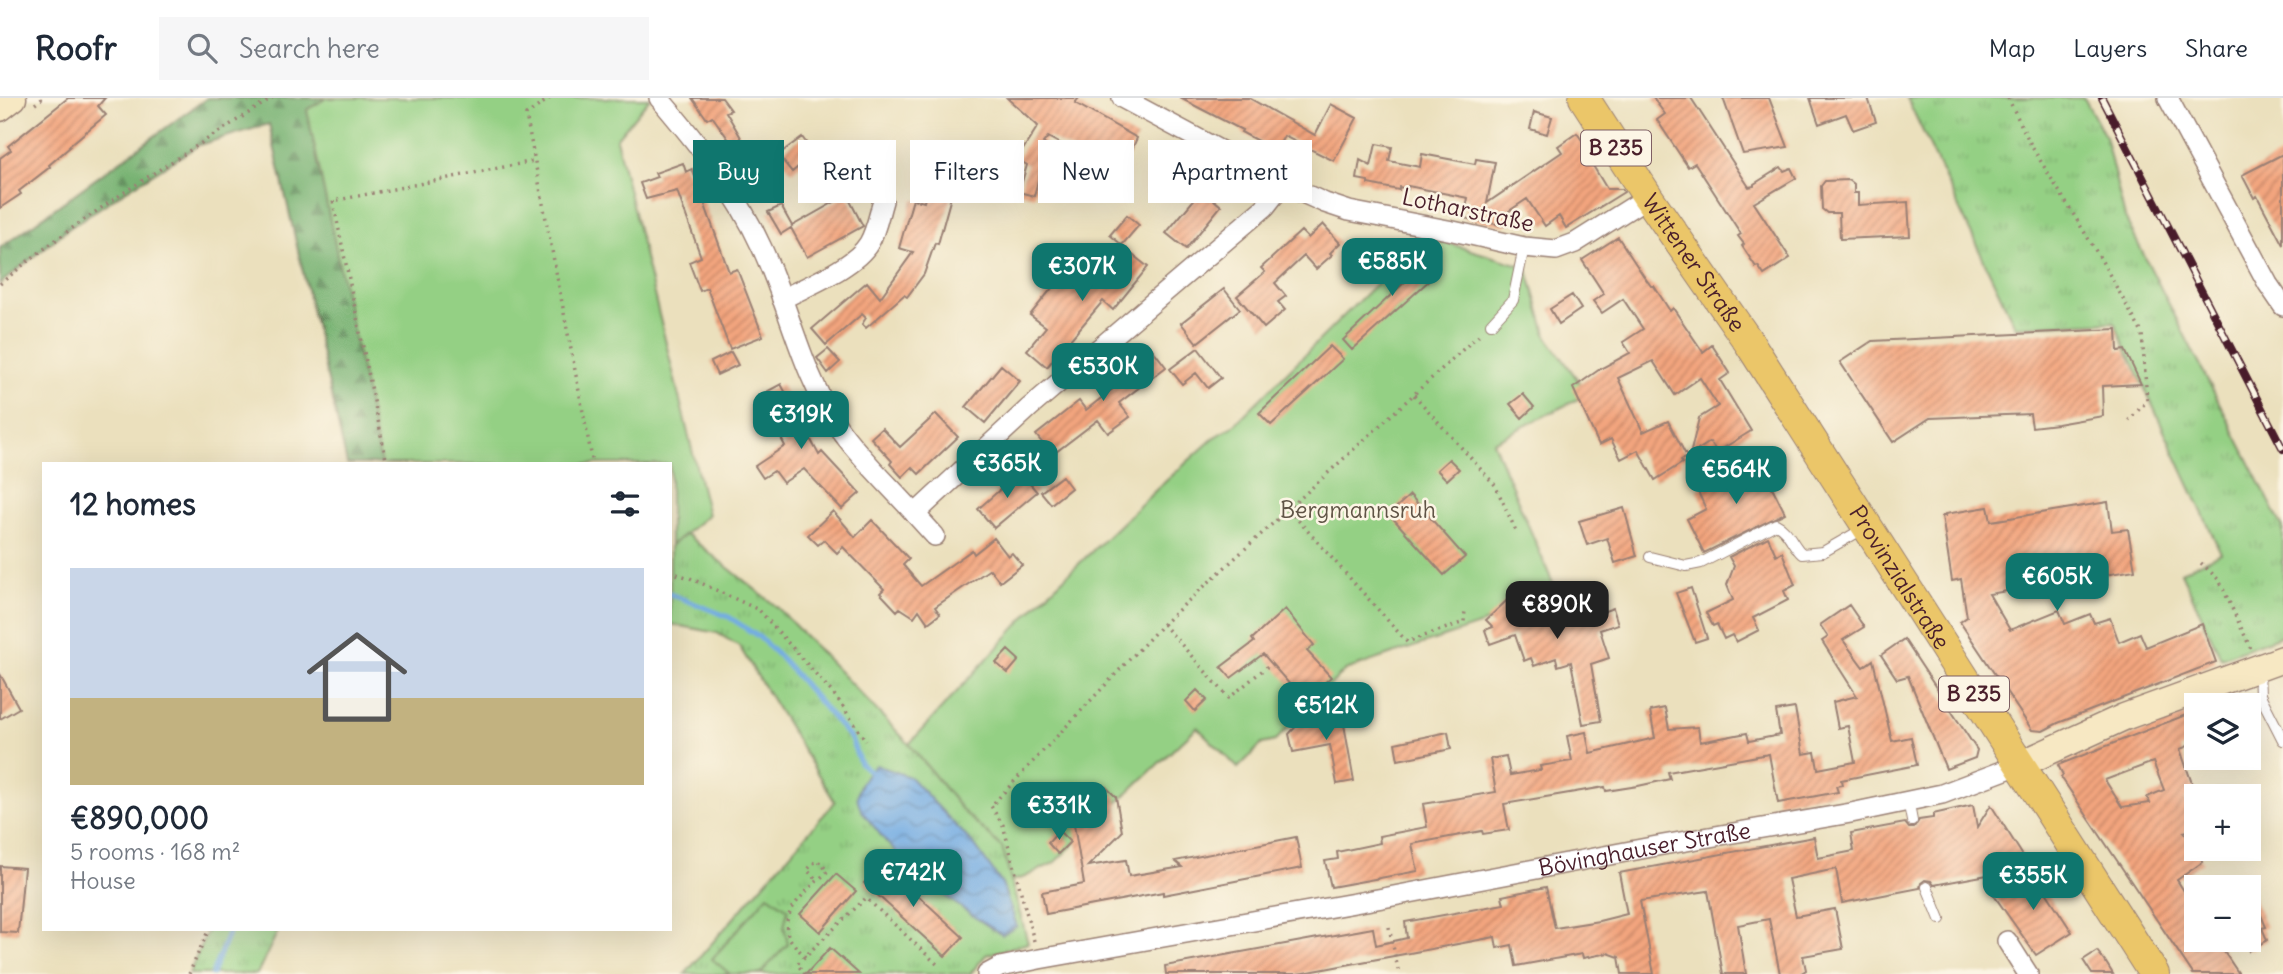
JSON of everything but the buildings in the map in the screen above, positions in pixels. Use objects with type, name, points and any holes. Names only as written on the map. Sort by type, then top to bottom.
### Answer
[{"type":"main road","points":[[0,108],[13,98]]},
{"type":"main road","name":"Wittener Straße","points":[[1584,98],[1781,393]]},
{"type":"main road","name":"Provinzialstraße","points":[[1781,393],[2154,974]]},
{"type":"main road","name":"Bövinghauser Straße","points":[[2021,764],[2124,717],[2271,663]]},
{"type":"street","points":[[659,98],[696,142],[736,198],[762,246],[809,373],[838,426],[935,536]]},
{"type":"street","name":"Lotharstraße","points":[[1122,98],[1201,140]]},
{"type":"street","points":[[2168,98],[2268,284],[2283,306]]},
{"type":"street","name":"Lotharstraße","points":[[1312,197],[1349,211],[1524,247],[1556,250],[1575,243],[1648,197]]},
{"type":"street","points":[[782,299],[831,274],[853,259],[869,243],[882,203]]},
{"type":"street","points":[[915,514],[1029,408],[1268,203]]},
{"type":"street","name":"Bövinghauser Straße","points":[[986,974],[1000,967],[1051,963],[1942,794],[2021,764]]},
{"type":"street","points":[[2007,941],[2028,974]]},
{"type":"lane","points":[[1491,324],[1513,300],[1524,247]]},
{"type":"lane","points":[[1650,557],[1686,566],[1701,564],[1776,524],[1786,531],[1794,547],[1802,554],[1823,552],[1867,527]]},
{"type":"lane","points":[[2271,663],[2260,695],[2283,740]]},
{"type":"lane","points":[[1908,800],[1912,821]]},
{"type":"lane","points":[[1927,887],[1940,919]]},
{"type":"path","points":[[0,284],[68,229],[272,98]]},
{"type":"path","points":[[550,98],[526,115],[593,462]]},
{"type":"path","points":[[2008,98],[2032,147],[2099,256],[2142,333],[2147,401],[2129,420]]},
{"type":"path","points":[[387,462],[333,201],[534,161]]},
{"type":"path","points":[[1051,963],[1003,825],[991,806],[1163,624],[1491,324]]},
{"type":"path","points":[[1414,395],[1495,485],[1516,531]]},
{"type":"path","points":[[1289,510],[1407,642],[1464,622],[1465,610]]},
{"type":"path","points":[[2201,563],[2219,580],[2271,663]]},
{"type":"path","points":[[672,573],[690,578],[759,610],[837,698],[866,741]]},
{"type":"path","points":[[1163,624],[1229,698],[1269,665]]},
{"type":"path","points":[[805,957],[789,937],[786,922],[794,906],[828,871],[817,860],[807,870],[818,881]]},
{"type":"path","points":[[805,974],[797,964],[866,898],[938,965]]},
{"type":"path","points":[[1389,927],[1399,974]]},
{"type":"path","points":[[189,974],[208,931]]},
{"type":"green space","points":[[207,98],[327,98],[307,110],[381,462],[347,462],[269,124],[199,145],[68,229],[0,284],[0,248]]},
{"type":"green space","points":[[327,98],[650,98],[616,139],[708,515],[672,544],[672,462],[381,462],[307,110]]},
{"type":"green space","points":[[1907,98],[2084,98],[2105,136],[2125,218],[2283,528],[2283,635],[2221,658],[2181,572],[2221,553],[2114,322],[2015,326]]},
{"type":"green space","name":"Bergmannsruh","points":[[1424,236],[1527,267],[1547,337],[1588,394],[1493,442],[1559,598],[1345,670],[1275,741],[1262,744],[1238,768],[1197,727],[1054,863],[1011,881],[1002,847],[964,812],[909,744],[1039,602],[1156,490],[1216,436],[1232,427]]},
{"type":"green space","points":[[686,534],[777,607],[909,744],[964,812],[1002,847],[1028,943],[986,955],[970,974],[685,974],[835,802],[739,646],[717,633],[672,624],[672,544]]},
{"type":"green space","points":[[768,895],[788,909],[784,927],[788,944],[760,974],[730,974],[712,959]]},
{"type":"green space","points":[[207,931],[278,931],[257,974],[189,974]]},
{"type":"water","points":[[876,765],[910,777],[975,846],[1002,884],[1017,926],[1002,935],[915,872],[885,841],[863,814],[858,801],[860,786]]},
{"type":"waterway","points":[[672,595],[729,617],[759,637],[783,660],[851,739],[860,763],[869,771]]},
{"type":"waterway","points":[[212,974],[229,931]]},
{"type":"railway","points":[[2102,98],[2283,449]]}]
